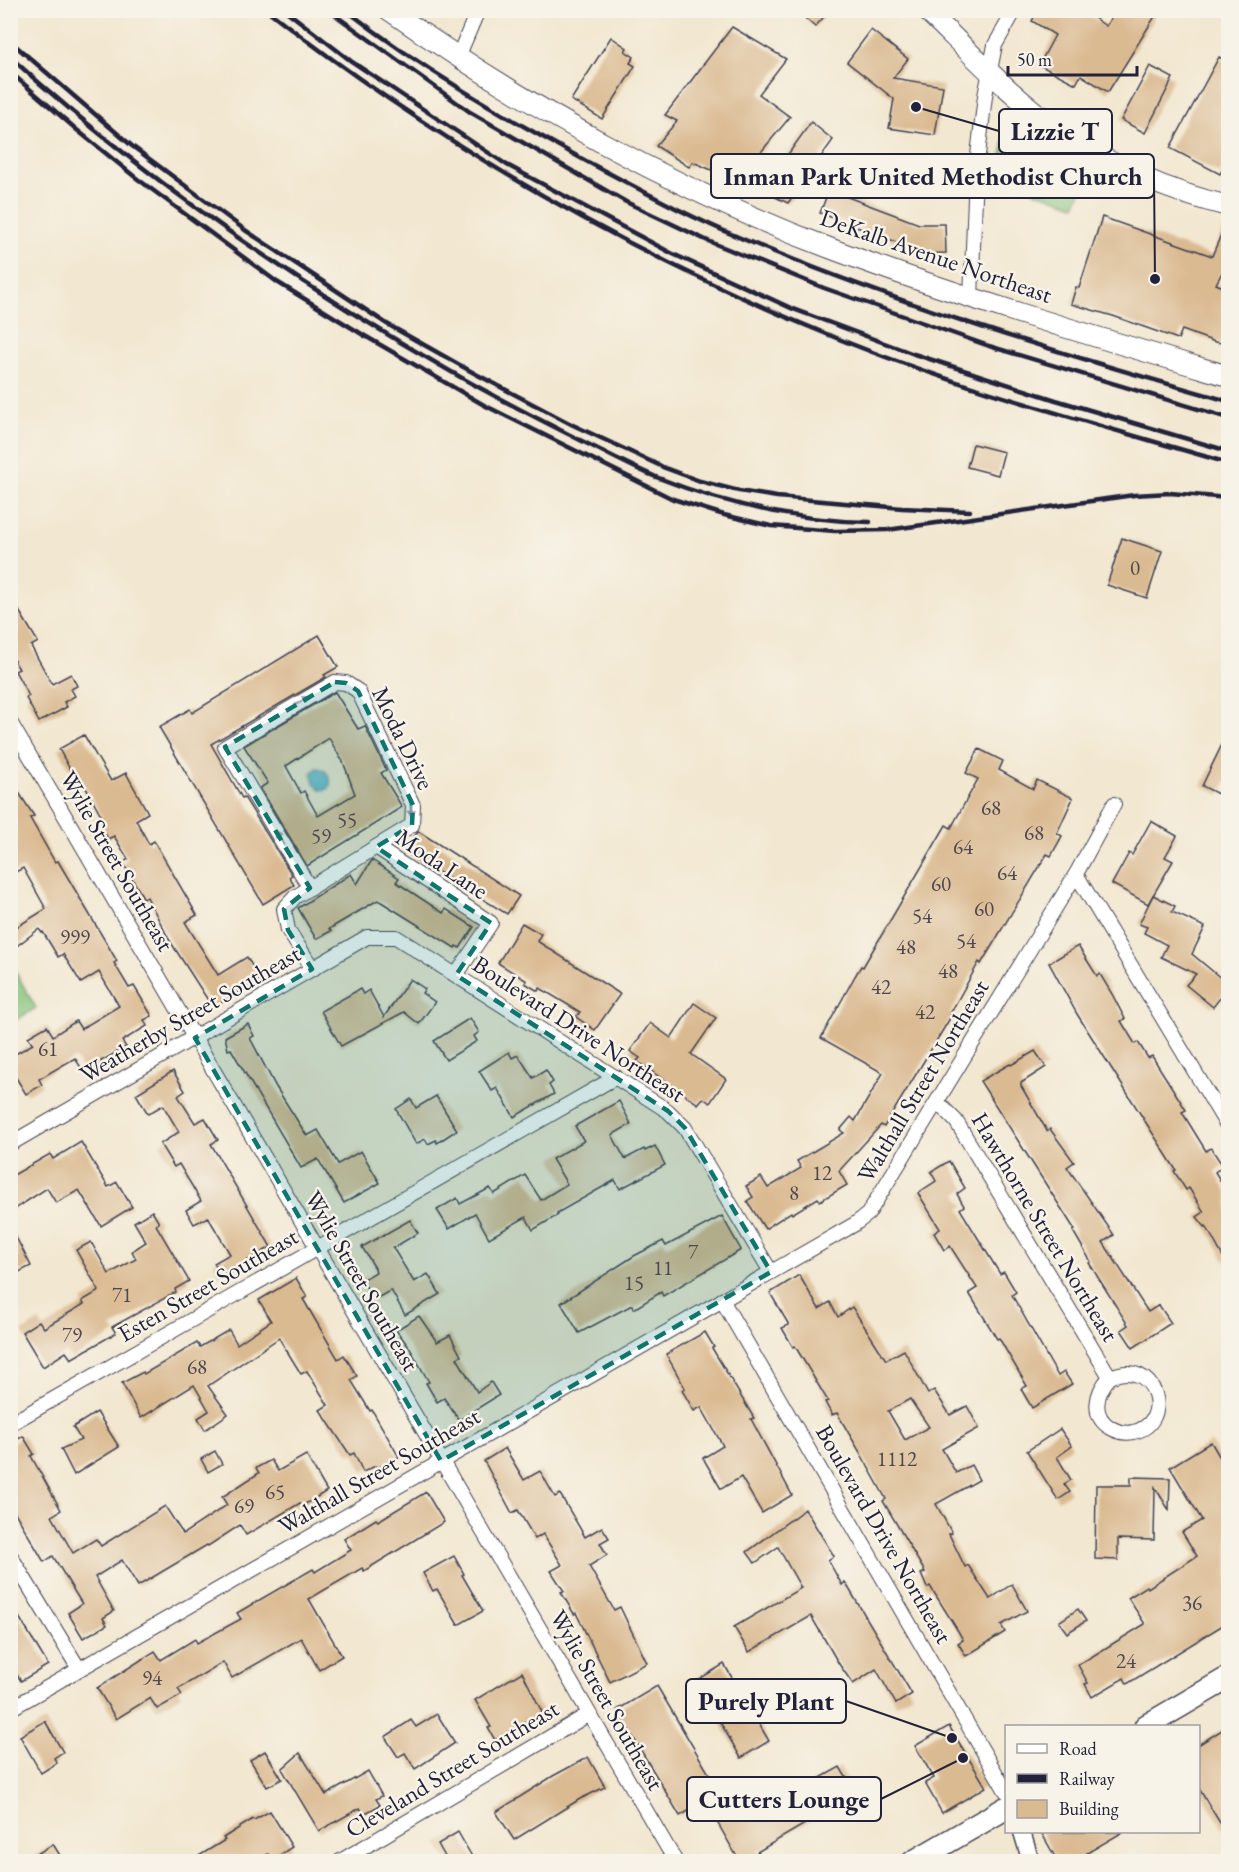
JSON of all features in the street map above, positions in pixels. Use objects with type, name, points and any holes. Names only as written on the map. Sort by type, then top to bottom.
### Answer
[{"type":"highway","points":[[1148,1725],[1228,1678]]},
{"type":"highway","points":[[912,1862],[1005,1809]]},
{"type":"main road","name":"DeKalb Avenue Northeast","points":[[389,10],[458,57],[578,129],[709,195],[832,249],[971,298],[1228,376]]},
{"type":"main road","points":[[926,10],[1024,103],[1063,133],[1149,180],[1187,195],[1228,206]]},
{"type":"street","points":[[458,57],[477,10]]},
{"type":"street","points":[[971,298],[976,172],[989,70],[995,45],[1015,10]]},
{"type":"street","name":"Moda Drive","points":[[310,888],[225,747],[334,682],[345,682],[358,691],[413,805],[412,825],[376,847]]},
{"type":"street","name":"Wylie Street Southeast","points":[[10,722],[676,1862]]},
{"type":"street","name":"Walthall Street Northeast","points":[[771,1272],[855,1224],[868,1214],[1076,874],[1114,804]]},
{"type":"street","name":"Moda Lane","points":[[312,969],[288,930],[284,909],[295,897],[376,847],[491,923],[456,975]]},
{"type":"street","points":[[1076,874],[1228,1127]]},
{"type":"street","name":"Weatherby Street Southeast","points":[[10,1144],[367,937],[396,937]]},
{"type":"street","name":"Boulevard Drive Northeast","points":[[396,937],[668,1111],[685,1128],[771,1272]]},
{"type":"street","name":"Esten Street Southeast","points":[[10,1424],[616,1077]]},
{"type":"street","name":"Hawthorne Street Northeast","points":[[937,1102],[956,1121],[1110,1377]]},
{"type":"street","name":"Walthall Street Southeast","points":[[10,1709],[771,1272]]},
{"type":"street","name":"Boulevard Drive Northeast","points":[[722,1300],[1005,1789]]},
{"type":"street","name":"Hawthorne Street Northeast","points":[[1128,1372],[1148,1381],[1154,1389],[1157,1400],[1155,1415],[1149,1424],[1139,1431],[1118,1432],[1102,1419],[1098,1411],[1099,1390],[1110,1377],[1128,1372]]},
{"type":"street","points":[[10,1556],[79,1670]]},
{"type":"street","name":"Cleveland Street Southeast","points":[[339,1862],[589,1714]]},
{"type":"street","points":[[1022,1833],[1031,1862]]},
{"type":"highlighted area","points":[[335,682],[346,683],[358,691],[413,805],[412,825],[376,847],[491,923],[456,975],[668,1111],[685,1128],[771,1272],[441,1461],[195,1038],[312,969],[288,930],[284,909],[310,888],[225,747]]},
{"type":"green space","points":[[1007,123],[1087,178],[1075,205],[998,179]]},
{"type":"green space","points":[[11,964],[36,1008],[11,1023]]},
{"type":"water","points":[[317,768],[329,776],[328,789],[321,790],[314,783],[312,773]]},
{"type":"building","points":[[812,10],[830,10],[815,27],[805,18]]},
{"type":"building","points":[[1038,10],[1082,10],[1106,26],[1116,10],[1159,10],[1108,92],[1081,75],[1076,84],[1039,65],[1055,35],[1032,21]]},
{"type":"building","points":[[732,27],[786,59],[759,94],[790,117],[737,181],[693,162],[689,167],[656,146],[677,121],[665,115]]},
{"type":"building","points":[[871,30],[908,59],[893,78],[943,86],[935,135],[889,128],[894,99],[847,62]]},
{"type":"building","points":[[611,37],[627,48],[625,51],[634,57],[630,63],[635,66],[602,119],[571,100]]},
{"type":"building","points":[[1219,57],[1228,62],[1228,158],[1220,174],[1170,148]]},
{"type":"building","points":[[1150,66],[1173,78],[1145,133],[1121,120]]},
{"type":"building","points":[[811,122],[833,140],[788,203],[762,191]]},
{"type":"building","points":[[829,190],[919,224],[945,224],[946,253],[915,254],[915,249],[820,213]]},
{"type":"building","points":[[1102,217],[1212,256],[1228,218],[1228,261],[1216,284],[1228,289],[1228,344],[1215,342],[1182,330],[1178,339],[1071,304],[1076,287],[1079,288]]},
{"type":"building","points":[[973,444],[1004,452],[998,475],[967,467]]},
{"type":"building","points":[[1122,538],[1162,551],[1147,598],[1107,585]]},
{"type":"building","points":[[10,596],[38,642],[31,646],[52,684],[71,674],[77,686],[71,689],[75,696],[64,702],[67,707],[39,722],[26,698],[29,696],[15,671],[19,669],[10,654]]},
{"type":"building","points":[[319,635],[338,667],[324,675],[326,677],[211,744],[242,798],[244,797],[292,875],[289,877],[294,885],[263,904],[159,727],[190,709],[192,713]]},
{"type":"building","points":[[335,692],[358,729],[365,726],[386,770],[381,773],[402,807],[307,866],[260,788],[268,783],[244,746]],"holes":[[[329,738],[341,759],[355,794],[318,816],[304,791],[301,793],[286,766]]]},
{"type":"building","points":[[1228,732],[1228,778],[1220,795],[1202,786]]},
{"type":"building","points":[[84,735],[111,781],[126,773],[148,813],[136,820],[149,844],[154,841],[197,915],[185,922],[218,975],[247,957],[260,979],[213,1008],[170,941],[147,897],[144,899],[123,863],[128,859],[114,836],[108,839],[97,819],[102,817],[89,793],[76,773],[73,775],[59,749]]},
{"type":"building","points":[[979,749],[1003,761],[999,770],[1033,789],[1037,780],[1073,798],[1057,833],[1062,836],[1051,856],[1047,854],[981,964],[979,962],[950,1014],[952,1015],[884,1127],[881,1125],[839,1171],[847,1185],[820,1201],[818,1198],[792,1214],[791,1212],[765,1229],[747,1201],[753,1197],[746,1186],[761,1177],[768,1188],[801,1168],[797,1161],[844,1133],[840,1130],[851,1117],[855,1121],[883,1073],[821,1038],[855,976],[861,966],[863,967],[946,825],[951,828],[978,779],[966,773]]},
{"type":"building","points":[[10,779],[34,816],[30,818],[55,862],[58,861],[117,961],[114,963],[129,988],[134,986],[152,1016],[144,1020],[147,1026],[122,1041],[126,1047],[101,1061],[102,1064],[85,1074],[75,1058],[39,1079],[42,1085],[26,1094],[10,1068],[10,1057],[33,1044],[28,1037],[47,1026],[53,1036],[76,1021],[81,1029],[119,1006],[99,972],[81,983],[63,954],[58,957],[39,929],[10,951],[10,931],[46,909],[23,868],[10,875]]},
{"type":"building","points":[[1151,821],[1177,836],[1165,857],[1173,861],[1148,904],[1112,884],[1129,853],[1132,855]]},
{"type":"building","points":[[418,831],[519,896],[507,914],[410,855],[411,853],[406,849]]},
{"type":"building","points":[[372,860],[399,878],[396,882],[443,913],[446,909],[474,927],[460,948],[456,946],[455,948],[378,900],[316,939],[298,908],[351,874],[357,884]]},
{"type":"building","points":[[1153,895],[1175,906],[1172,912],[1205,927],[1192,954],[1228,984],[1228,988],[1213,1007],[1186,985],[1196,974],[1161,957],[1167,945],[1144,933],[1147,927],[1139,924]]},
{"type":"building","points":[[522,923],[541,934],[537,941],[620,994],[595,1030],[576,1017],[580,1012],[540,988],[538,991],[525,983],[527,981],[498,963]]},
{"type":"building","points":[[1078,946],[1097,976],[1100,974],[1112,994],[1125,1019],[1121,1021],[1135,1044],[1138,1042],[1148,1058],[1152,1056],[1186,1110],[1182,1112],[1206,1151],[1211,1148],[1223,1166],[1215,1172],[1228,1193],[1228,1266],[1206,1226],[1197,1217],[1204,1212],[1189,1188],[1186,1190],[1174,1171],[1176,1170],[1077,1014],[1049,963]]},
{"type":"building","points":[[410,979],[425,989],[422,993],[435,1002],[419,1024],[404,1012],[341,1046],[321,1011],[360,989],[363,994],[369,990],[384,1017]]},
{"type":"building","points":[[694,1003],[716,1018],[691,1054],[726,1079],[710,1103],[703,1098],[698,1104],[637,1061],[640,1058],[630,1051],[650,1023],[671,1038]]},
{"type":"building","points":[[470,1018],[479,1032],[474,1036],[477,1041],[446,1060],[434,1041]]},
{"type":"building","points":[[248,1024],[254,1036],[250,1038],[276,1087],[307,1136],[318,1130],[338,1164],[361,1151],[380,1183],[344,1203],[318,1159],[301,1168],[231,1049],[228,1050],[225,1037]]},
{"type":"building","points":[[1035,1051],[1046,1067],[1021,1083],[1021,1086],[1047,1131],[1050,1129],[1074,1162],[1067,1167],[1114,1235],[1103,1242],[1148,1312],[1159,1305],[1171,1323],[1133,1348],[1121,1330],[1128,1325],[1089,1263],[1091,1262],[1073,1231],[1075,1230],[980,1081]]},
{"type":"building","points":[[509,1052],[512,1058],[518,1055],[533,1078],[546,1070],[553,1082],[549,1085],[554,1094],[514,1117],[497,1088],[492,1091],[479,1071]]},
{"type":"building","points":[[173,1071],[185,1091],[178,1096],[195,1123],[205,1118],[218,1140],[211,1144],[271,1247],[221,1276],[214,1263],[230,1254],[208,1217],[194,1224],[186,1210],[201,1201],[179,1164],[174,1167],[160,1144],[179,1132],[163,1105],[148,1114],[136,1094]]},
{"type":"building","points":[[436,1096],[457,1130],[437,1143],[436,1140],[428,1144],[425,1139],[416,1144],[396,1109],[411,1099],[416,1108]]},
{"type":"building","points":[[619,1101],[631,1124],[612,1135],[625,1159],[655,1146],[665,1165],[620,1189],[615,1180],[557,1213],[558,1215],[533,1230],[526,1217],[489,1238],[475,1213],[449,1229],[437,1210],[457,1198],[460,1204],[490,1188],[494,1194],[525,1175],[541,1200],[567,1184],[552,1159],[584,1141],[575,1126]]},
{"type":"building","points":[[81,1142],[108,1187],[117,1182],[132,1207],[101,1226],[79,1190],[56,1203],[47,1188],[10,1212],[10,1177],[50,1154],[53,1159]]},
{"type":"building","points":[[949,1161],[965,1188],[957,1194],[964,1206],[960,1209],[1000,1274],[1004,1272],[1016,1292],[1012,1295],[1058,1376],[1064,1372],[1072,1384],[1032,1408],[1021,1389],[1027,1386],[969,1293],[977,1288],[950,1246],[944,1250],[934,1233],[940,1229],[918,1193],[936,1181],[931,1172]]},
{"type":"building","points":[[152,1211],[159,1223],[156,1225],[189,1281],[175,1289],[176,1292],[112,1327],[116,1333],[71,1359],[66,1352],[43,1367],[22,1332],[39,1321],[44,1328],[84,1304],[82,1301],[99,1291],[76,1250],[91,1242],[109,1274],[136,1259],[132,1251],[146,1242],[134,1222]]},
{"type":"building","points":[[722,1216],[741,1250],[663,1296],[661,1292],[634,1309],[632,1305],[579,1333],[561,1303],[634,1256],[663,1241],[666,1246]]},
{"type":"building","points":[[410,1220],[418,1233],[393,1248],[414,1282],[428,1274],[440,1294],[405,1315],[391,1290],[374,1300],[362,1280],[376,1272],[362,1247]]},
{"type":"building","points":[[10,1226],[31,1266],[17,1273],[10,1261]]},
{"type":"building","points":[[799,1275],[819,1309],[830,1302],[838,1317],[852,1307],[886,1360],[904,1350],[928,1394],[934,1390],[950,1415],[967,1406],[979,1428],[942,1449],[956,1473],[971,1465],[979,1480],[936,1504],[952,1533],[949,1534],[965,1567],[968,1565],[990,1599],[1012,1584],[1027,1611],[1001,1625],[1005,1632],[966,1656],[958,1643],[963,1640],[930,1586],[927,1588],[921,1574],[925,1572],[883,1501],[886,1499],[861,1454],[837,1413],[832,1415],[825,1402],[828,1401],[782,1328],[789,1325],[770,1293]],"holes":[[[910,1399],[929,1427],[905,1440],[888,1411]]]},
{"type":"building","points":[[296,1278],[307,1297],[303,1299],[338,1359],[344,1355],[357,1376],[351,1380],[370,1411],[372,1410],[399,1457],[378,1468],[375,1466],[363,1472],[354,1453],[350,1455],[320,1410],[328,1405],[307,1371],[301,1374],[279,1338],[208,1386],[228,1414],[205,1430],[198,1418],[209,1411],[194,1385],[141,1418],[122,1383],[143,1372],[144,1374],[197,1343],[200,1347],[229,1330],[237,1344],[271,1321],[259,1300]]},
{"type":"building","points":[[419,1316],[437,1342],[450,1335],[461,1356],[457,1358],[477,1392],[491,1382],[499,1395],[459,1420],[444,1398],[437,1402],[426,1383],[429,1382],[409,1347],[396,1330]]},
{"type":"building","points":[[705,1332],[714,1347],[712,1348],[754,1418],[751,1419],[792,1495],[762,1513],[741,1477],[721,1489],[703,1458],[723,1446],[701,1407],[694,1411],[682,1390],[685,1388],[666,1354]]},
{"type":"building","points":[[97,1412],[119,1447],[74,1475],[61,1449],[81,1440],[73,1427]]},
{"type":"building","points":[[1060,1429],[1072,1446],[1057,1457],[1071,1480],[1064,1484],[1070,1492],[1058,1500],[1027,1451]]},
{"type":"building","points":[[23,1436],[34,1454],[31,1456],[61,1510],[52,1516],[73,1553],[96,1539],[101,1546],[165,1506],[183,1534],[227,1505],[222,1497],[259,1473],[256,1468],[271,1460],[278,1471],[306,1455],[327,1491],[302,1506],[300,1503],[246,1535],[240,1525],[138,1586],[122,1560],[95,1577],[114,1611],[103,1618],[107,1625],[83,1638],[68,1613],[82,1604],[53,1556],[44,1562],[10,1504],[10,1444]]},
{"type":"building","points":[[1211,1442],[1228,1471],[1228,1622],[1127,1684],[1124,1678],[1092,1697],[1085,1684],[1088,1683],[1078,1665],[1145,1624],[1128,1598],[1147,1586],[1148,1588],[1197,1556],[1182,1532],[1202,1520],[1170,1467]]},
{"type":"building","points":[[505,1448],[524,1480],[540,1471],[555,1497],[560,1494],[585,1537],[602,1527],[609,1538],[600,1543],[607,1555],[589,1566],[614,1610],[620,1607],[647,1663],[610,1682],[576,1613],[574,1614],[561,1592],[564,1591],[551,1571],[562,1565],[543,1534],[535,1539],[518,1510],[512,1513],[484,1461]]},
{"type":"building","points":[[215,1451],[222,1464],[208,1472],[201,1459]]},
{"type":"building","points":[[1131,1477],[1170,1478],[1169,1510],[1155,1487],[1154,1540],[1118,1539],[1118,1560],[1095,1559],[1096,1485],[1131,1485]]},
{"type":"building","points":[[426,1492],[444,1522],[364,1571],[362,1568],[309,1599],[342,1656],[319,1670],[301,1638],[232,1678],[223,1662],[178,1689],[182,1695],[157,1709],[150,1698],[116,1719],[97,1688],[155,1651],[161,1660],[195,1639],[197,1643],[241,1619],[237,1613],[313,1569],[315,1572],[351,1550],[344,1539]]},
{"type":"building","points":[[805,1509],[834,1556],[828,1560],[842,1585],[845,1582],[912,1694],[896,1704],[876,1669],[853,1684],[811,1616],[749,1652],[734,1627],[801,1588],[778,1547],[755,1563],[747,1552]]},
{"type":"building","points":[[454,1556],[483,1611],[458,1625],[437,1589],[433,1591],[423,1573]]},
{"type":"building","points":[[10,1602],[48,1665],[21,1681],[16,1673],[10,1676]]},
{"type":"building","points":[[1078,1609],[1086,1621],[1067,1633],[1059,1622]]},
{"type":"building","points":[[724,1664],[769,1741],[741,1758],[696,1681]]},
{"type":"building","points":[[522,1672],[542,1712],[495,1740],[488,1728],[491,1727],[475,1700]]},
{"type":"building","points":[[657,1686],[731,1811],[784,1780],[792,1794],[840,1767],[856,1794],[757,1852],[763,1862],[740,1862],[705,1801],[680,1816],[617,1710]]},
{"type":"building","points":[[437,1714],[455,1743],[415,1769],[405,1753],[398,1757],[385,1737],[411,1720],[416,1727]]},
{"type":"building","points":[[45,1721],[63,1752],[54,1758],[57,1763],[41,1773],[20,1736]]},
{"type":"building","points":[[949,1726],[986,1787],[942,1813],[925,1783],[934,1778],[915,1746]]},
{"type":"building","points":[[1228,1726],[1228,1836],[1200,1790],[1200,1744]]},
{"type":"building","points":[[265,1751],[282,1779],[267,1787],[250,1760]]},
{"type":"building","points":[[300,1753],[326,1795],[368,1771],[382,1796],[376,1799],[380,1805],[364,1814],[360,1808],[319,1831],[282,1769]]},
{"type":"building","points":[[588,1757],[605,1787],[580,1799],[514,1840],[496,1812]]},
{"type":"building","points":[[270,1811],[292,1847],[272,1860],[268,1854],[256,1862],[189,1862],[225,1840],[223,1838],[253,1819]]},
{"type":"building","points":[[458,1832],[475,1862],[448,1862],[438,1844]]},
{"type":"building","points":[[1042,1833],[1121,1833],[1076,1862],[1058,1862]]},
{"type":"building","points":[[53,1844],[64,1862],[24,1862]]},
{"type":"railway","points":[[267,10],[399,106],[536,192],[679,268],[753,303],[878,354],[977,389],[1228,463]]},
{"type":"railway","points":[[285,10],[351,61],[507,165],[673,254],[793,309],[914,354],[1056,400],[1228,451]]},
{"type":"railway","points":[[328,10],[470,112],[626,202],[708,241],[824,288],[989,346],[1228,418]]},
{"type":"railway","points":[[346,10],[403,52],[493,109],[624,181],[723,230],[862,286],[983,328],[1228,401]]},
{"type":"railway","points":[[10,41],[132,146],[245,230],[387,324],[573,425],[665,468],[700,481],[739,491],[777,497],[902,508],[970,511]]},
{"type":"railway","points":[[10,57],[113,144],[221,226],[333,301],[499,398],[629,465],[682,487],[761,509],[815,518],[870,522]]},
{"type":"railway","points":[[10,72],[135,177],[277,282],[484,405],[673,499],[724,515],[771,526],[835,531],[887,530],[1134,495],[1170,493],[1228,498]]},
{"type":"place","name":"Lizzie T","points":[[916,107]]},
{"type":"place","name":"Inman Park United Methodist Church","points":[[1155,279]]},
{"type":"place","name":"Purely Plant","points":[[952,1738]]},
{"type":"place","name":"Cutters Lounge","points":[[963,1758]]}]
